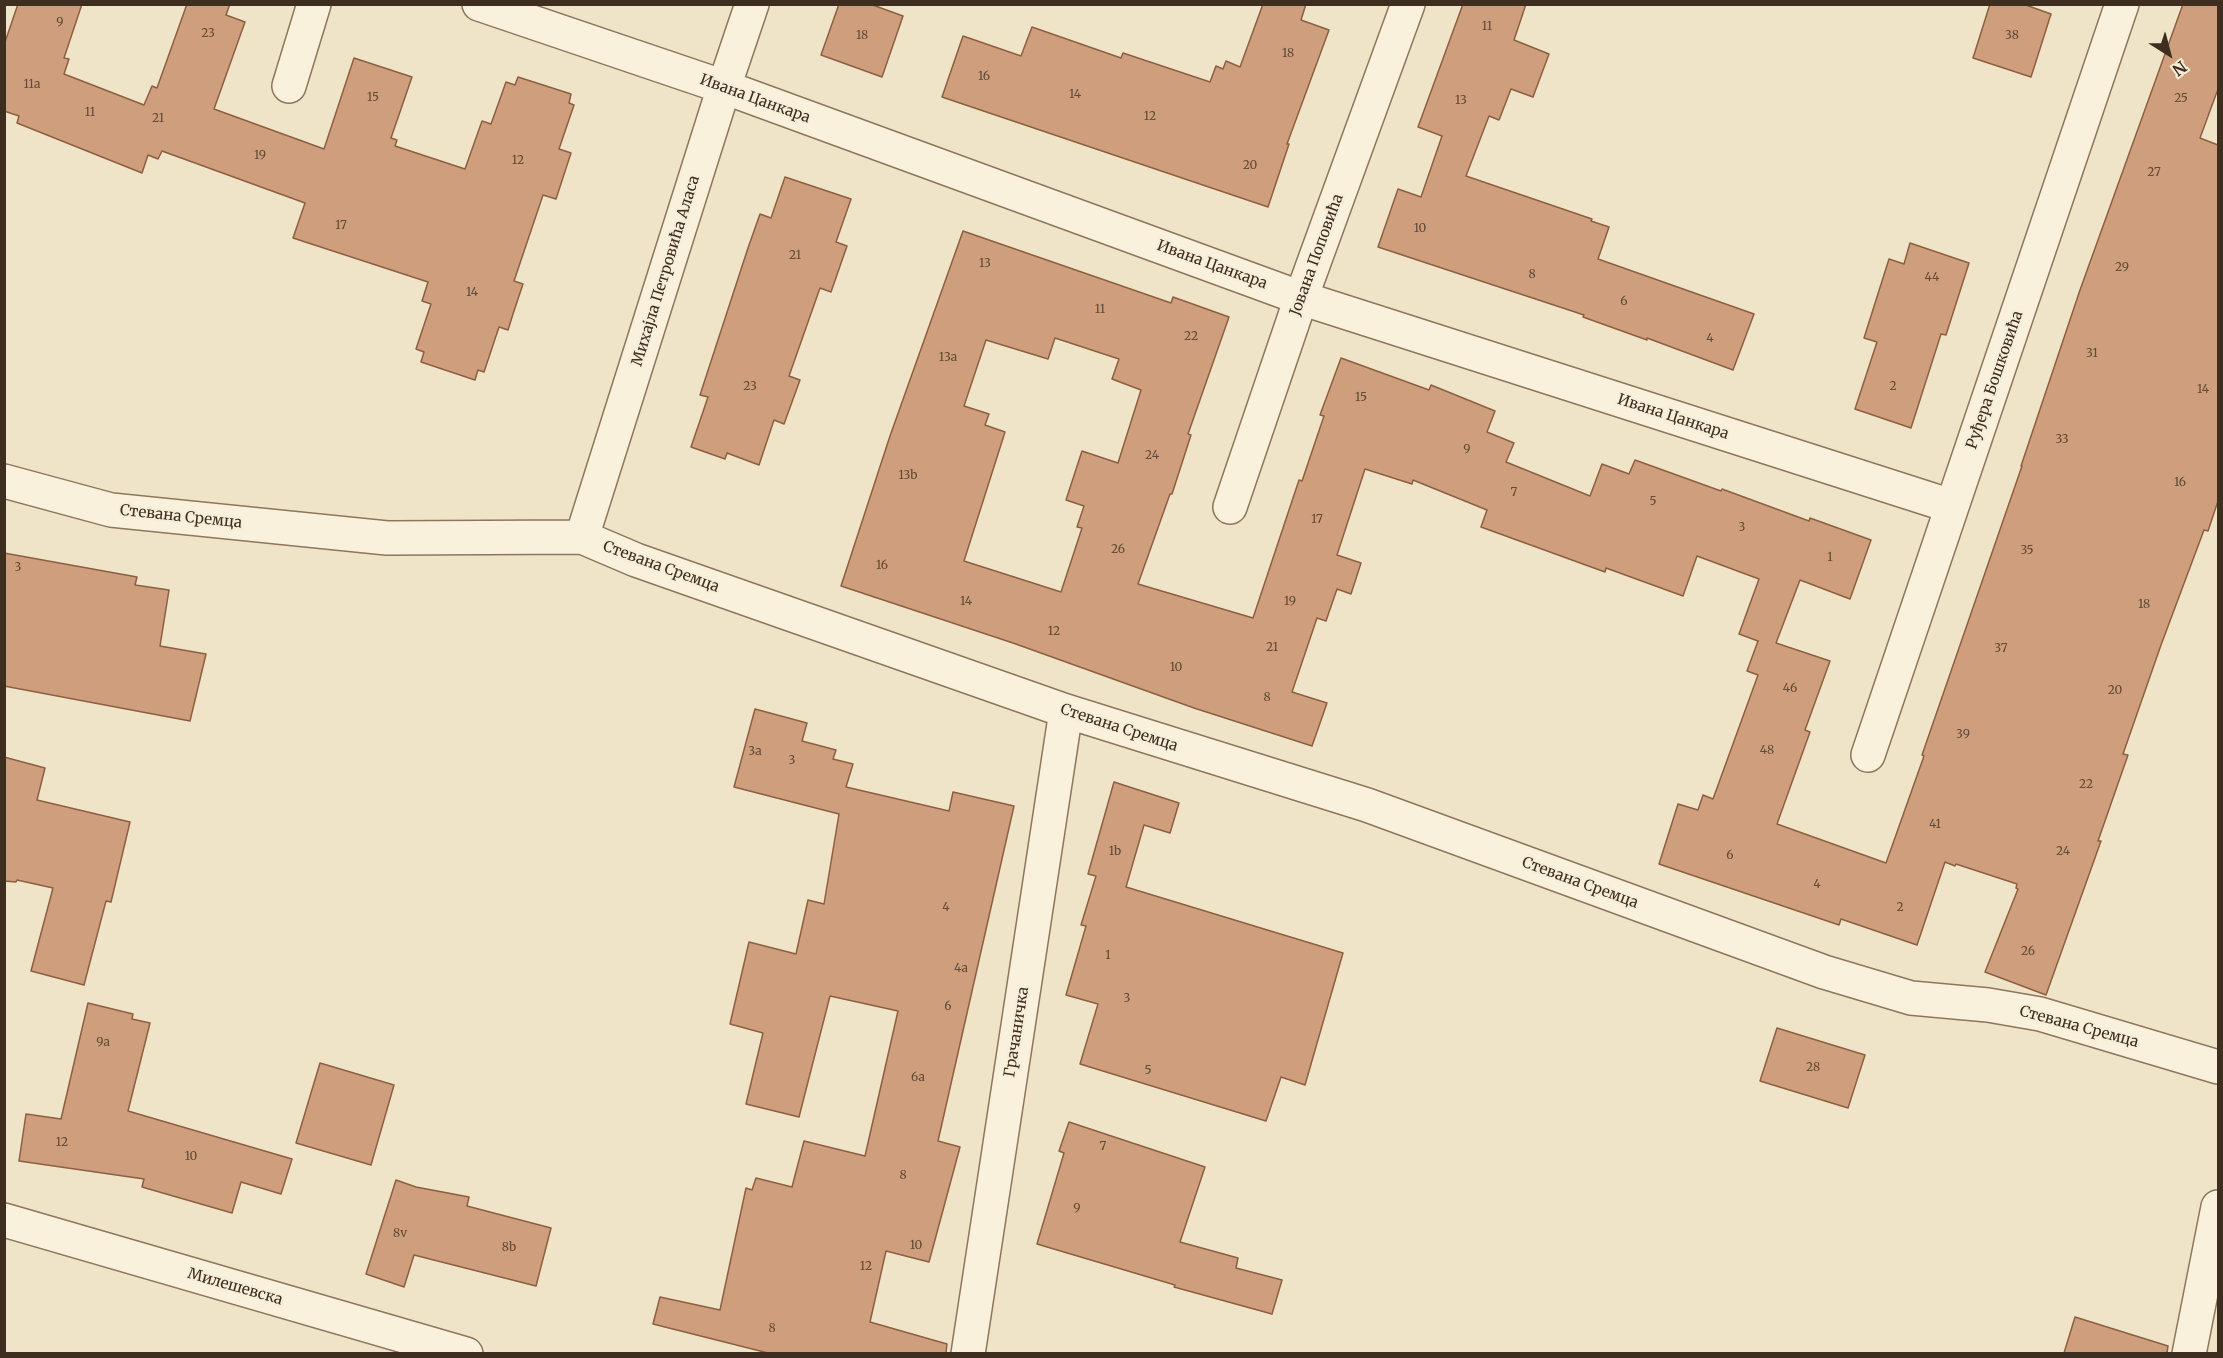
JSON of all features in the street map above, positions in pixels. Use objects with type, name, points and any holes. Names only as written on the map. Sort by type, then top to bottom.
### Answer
[{"type":"street","points":[[289,86],[315,4]]},
{"type":"street","name":"Ивана Цанкара","points":[[478,4],[724,87],[1301,297],[1952,506]]},
{"type":"street","name":"Михајла Петровића Аласа","points":[[582,537],[752,4]]},
{"type":"street","name":"Јована Поповића","points":[[1230,507],[1301,297],[1408,4]]},
{"type":"street","name":"Руђера Бошковића","points":[[1868,755],[2122,4]]},
{"type":"street","name":"Стевана Сремца","points":[[4,481],[111,510],[364,536],[387,538],[582,537],[636,560],[1066,711],[1367,805],[1824,972],[1911,998],[1988,1005],[2040,1014],[2218,1067]]},
{"type":"street","name":"Грачаничка","points":[[968,1353],[1066,711]]},
{"type":"street","points":[[2189,1353],[2218,1207]]},
{"type":"street","name":"Милешевска","points":[[4,1220],[466,1353]]},
{"type":"building","points":[[18,4],[82,4],[64,58],[69,59],[64,74],[144,105],[152,86],[157,88],[187,4],[230,4],[226,15],[245,22],[214,109],[324,149],[354,58],[412,77],[391,138],[397,140],[395,146],[465,169],[482,121],[491,124],[506,82],[515,85],[518,77],[571,94],[569,103],[574,105],[559,149],[571,153],[556,199],[543,195],[514,281],[523,284],[508,330],[499,327],[484,372],[478,370],[475,380],[421,362],[424,352],[416,349],[431,304],[422,301],[428,282],[293,238],[305,203],[162,151],[158,159],[148,155],[142,173],[17,123],[19,116],[4,111],[4,45]]},
{"type":"building","points":[[839,4],[870,4],[903,16],[882,77],[821,55]]},
{"type":"building","points":[[1263,4],[1306,4],[1301,20],[1329,30],[1287,144],[1289,144],[1268,207],[942,97],[963,36],[1021,56],[1032,27],[1121,58],[1123,53],[1210,82],[1216,66],[1223,69],[1226,61],[1240,67]]},
{"type":"building","points":[[1463,4],[1526,4],[1514,40],[1549,54],[1533,97],[1511,89],[1499,120],[1489,116],[1466,176],[1592,219],[1591,221],[1609,227],[1598,259],[1754,314],[1733,370],[1583,317],[1584,315],[1378,247],[1398,189],[1421,197],[1442,136],[1418,127]]},
{"type":"building","points":[[1990,4],[2023,4],[2051,14],[2031,77],[1973,58]]},
{"type":"building","points":[[2183,4],[2218,4],[2218,89],[2200,138],[2218,145],[2218,501],[2208,531],[2204,530],[2123,754],[2128,755],[2098,841],[2101,841],[2046,995],[1985,972],[2018,889],[2017,884],[1945,862],[1917,945],[1841,919],[1839,925],[1659,864],[1678,804],[1698,810],[1703,795],[1713,799],[1758,675],[1747,671],[1758,641],[1739,634],[1759,579],[1697,556],[1683,596],[1606,568],[1605,572],[1481,527],[1487,510],[1413,480],[1412,484],[1365,469],[1337,555],[1361,563],[1351,594],[1337,589],[1326,621],[1317,618],[1292,692],[1327,703],[1312,746],[1194,708],[1013,643],[841,586],[890,436],[963,231],[1171,303],[1173,297],[1229,317],[1188,434],[1191,435],[1172,494],[1170,494],[1138,584],[1253,618],[1299,480],[1302,481],[1324,416],[1320,415],[1341,358],[1429,390],[1431,385],[1495,411],[1487,432],[1514,443],[1506,462],[1590,496],[1602,464],[1629,474],[1635,460],[1809,521],[1810,518],[1871,540],[1850,599],[1800,580],[1776,643],[1830,661],[1805,730],[1810,732],[1777,824],[1886,863],[2080,290]],"holes":[[[1055,338],[1119,359],[1112,379],[1141,390],[1118,463],[1082,451],[1066,500],[1084,506],[1077,527],[1082,528],[1061,592],[964,561],[1005,432],[985,425],[989,414],[964,406],[986,340],[1048,359]]]},
{"type":"building","points":[[785,177],[851,199],[836,242],[847,246],[831,292],[820,288],[789,376],[800,380],[784,424],[774,420],[759,465],[727,453],[725,459],[691,447],[708,397],[700,395],[748,248],[760,214],[771,218]]},
{"type":"building","points":[[1910,243],[1969,263],[1946,335],[1941,334],[1911,428],[1855,409],[1877,342],[1864,338],[1889,259],[1904,264]]},
{"type":"building","points":[[4,553],[137,577],[135,585],[169,590],[160,646],[206,654],[190,721],[4,686]]},
{"type":"building","points":[[755,709],[807,723],[802,741],[836,750],[833,759],[853,764],[846,787],[949,811],[953,792],[1014,806],[938,1141],[960,1147],[929,1262],[886,1251],[870,1322],[947,1344],[946,1353],[768,1353],[653,1324],[660,1297],[720,1310],[746,1188],[752,1190],[756,1178],[792,1187],[804,1141],[865,1156],[898,1011],[830,996],[799,1117],[746,1104],[763,1033],[730,1024],[749,942],[796,954],[808,900],[824,904],[839,814],[734,787]]},
{"type":"building","points":[[4,757],[45,768],[37,800],[130,822],[111,902],[106,901],[84,985],[31,971],[53,888],[17,880],[16,882],[4,881]]},
{"type":"building","points":[[1114,782],[1179,803],[1170,833],[1144,825],[1126,887],[1343,953],[1305,1085],[1281,1077],[1266,1121],[1080,1064],[1098,1004],[1066,995],[1086,926],[1081,925],[1096,876],[1088,874]]},
{"type":"building","points":[[88,1003],[133,1014],[132,1019],[150,1023],[128,1111],[292,1159],[281,1194],[241,1182],[232,1213],[142,1187],[144,1179],[19,1161],[26,1114],[61,1119]]},
{"type":"building","points":[[1777,1028],[1865,1055],[1848,1108],[1760,1081]]},
{"type":"building","points":[[320,1063],[394,1085],[371,1165],[296,1143]]},
{"type":"building","points":[[1069,1122],[1205,1167],[1180,1242],[1238,1258],[1236,1268],[1282,1280],[1272,1314],[1174,1287],[1175,1285],[1037,1244],[1064,1153],[1059,1151]]},
{"type":"building","points":[[396,1180],[416,1187],[469,1197],[467,1206],[551,1228],[536,1286],[414,1255],[404,1287],[366,1274]]},
{"type":"building","points":[[2075,1317],[2168,1346],[2167,1353],[2064,1353]]}]
